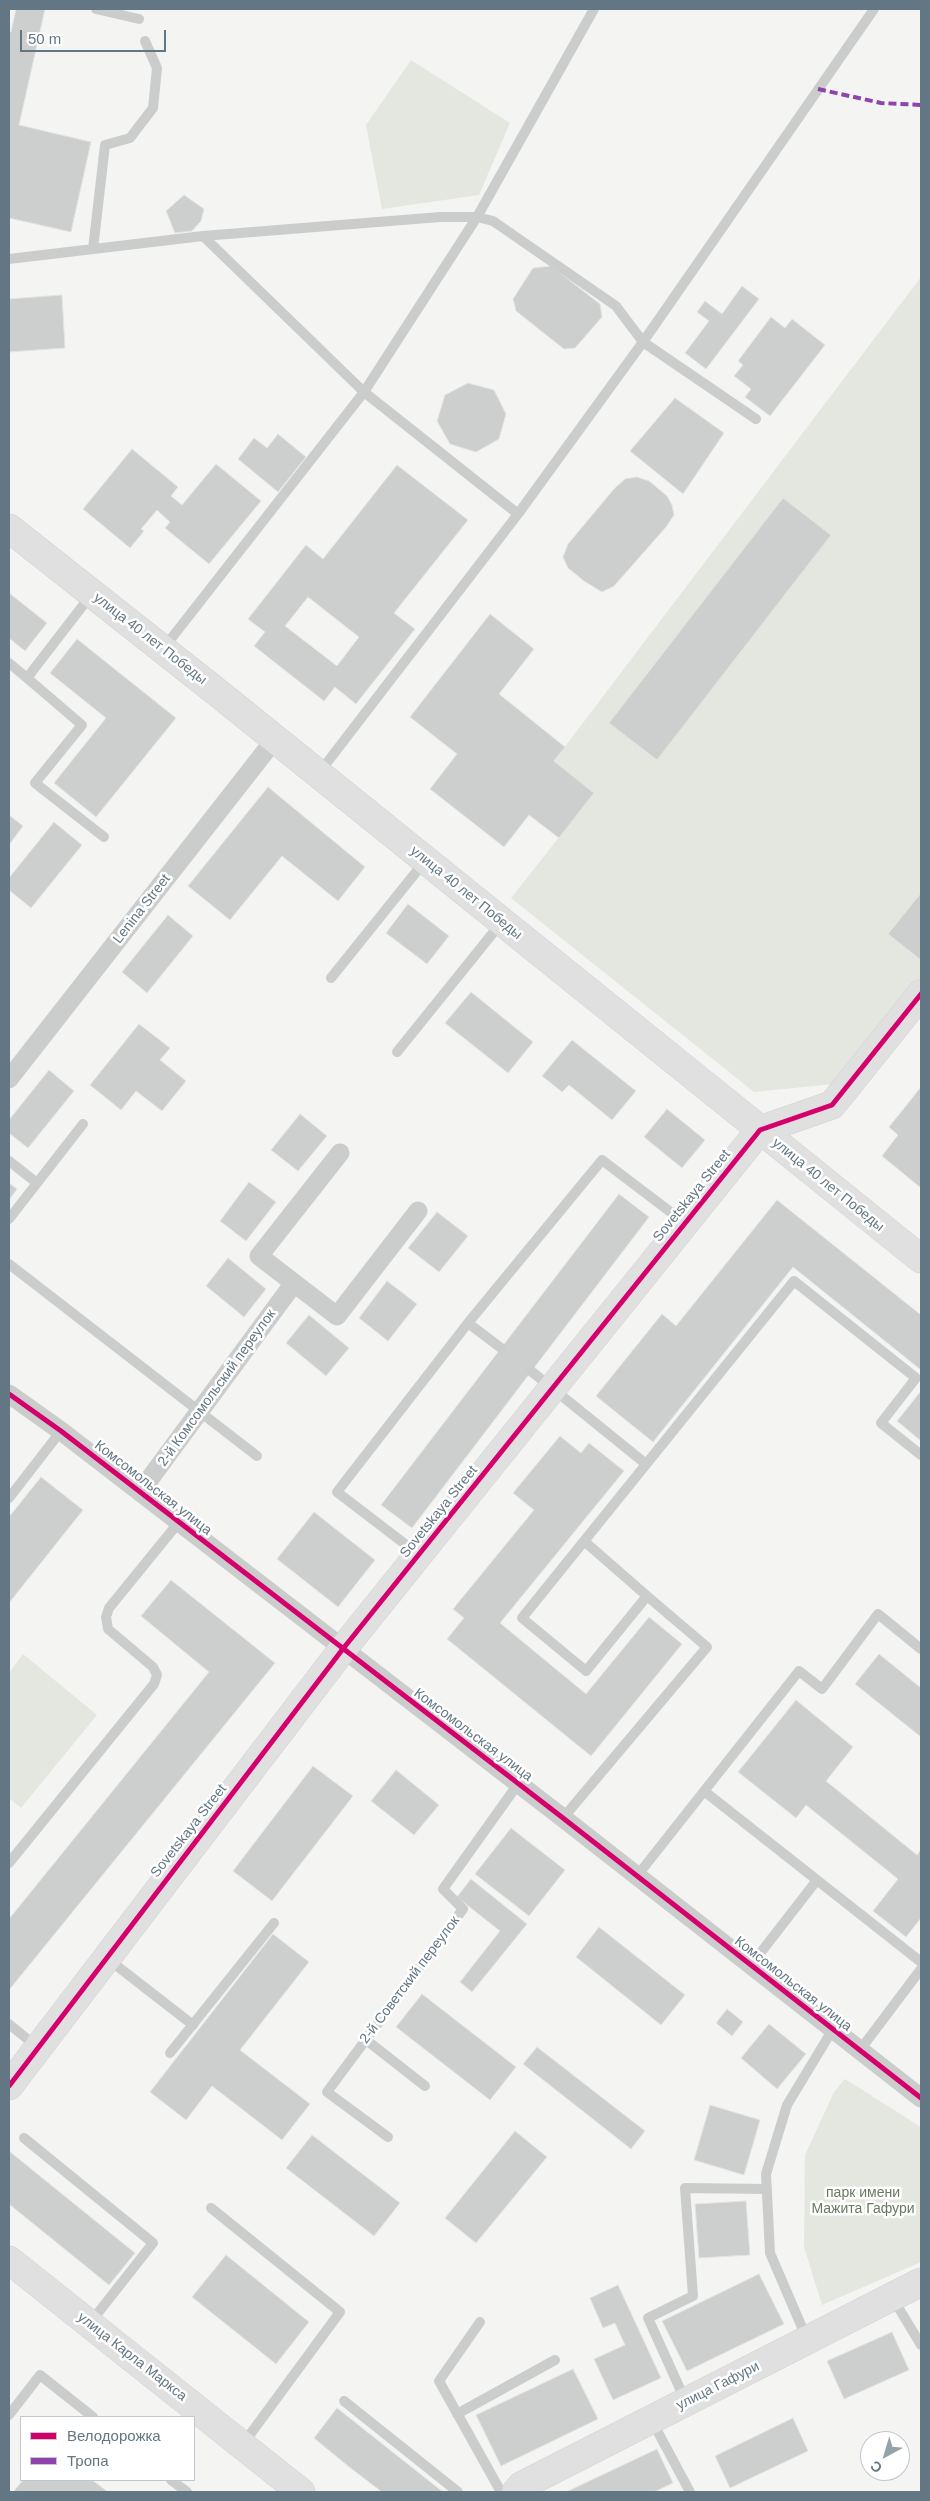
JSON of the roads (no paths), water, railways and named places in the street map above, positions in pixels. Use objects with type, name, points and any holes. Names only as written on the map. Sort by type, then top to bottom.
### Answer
[{"type":"street","name":"улица 40 лет Победы","points":[[9,528],[163,649],[921,1259]]},
{"type":"street","name":"Lenina Street","points":[[9,1079],[275,739]]},
{"type":"street","points":[[760,1130],[832,1105],[921,994]]},
{"type":"street","name":"Sovetskaya Street","points":[[9,2086],[342,1650],[760,1130]]},
{"type":"street","points":[[340,1153],[259,1256],[337,1316],[418,1211]]},
{"type":"street","name":"2-й Комсомольский переулок","points":[[140,1492],[294,1283]]},
{"type":"street","name":"Комсомольская улица","points":[[9,1394],[62,1431],[342,1650],[563,1818],[921,2098]]},
{"type":"street","name":"улица Карла Маркса","points":[[9,2260],[301,2492]]},
{"type":"street","name":"улица Гафури","points":[[516,2492],[521,2486],[921,2282]]},
{"type":"lane","points":[[96,9],[139,19]]},
{"type":"lane","points":[[163,649],[364,392],[477,217],[594,9]]},
{"type":"lane","points":[[318,774],[518,514],[643,342],[874,9]]},
{"type":"lane","points":[[93,249],[105,145],[130,138],[153,108],[157,68],[144,41]]},
{"type":"lane","points":[[9,259],[203,236],[440,217],[477,217],[493,221],[616,306],[643,342],[756,419]]},
{"type":"lane","points":[[203,236],[364,392],[518,514]]},
{"type":"lane","points":[[27,678],[92,594]]},
{"type":"lane","points":[[9,663],[82,725],[36,783],[104,837]]},
{"type":"lane","points":[[331,978],[425,860]]},
{"type":"lane","points":[[397,1052],[502,922]]},
{"type":"lane","points":[[9,1219],[83,1124]]},
{"type":"lane","points":[[419,1554],[337,1492],[468,1323],[602,1160],[685,1224]]},
{"type":"lane","points":[[9,1161],[37,1183]]},
{"type":"lane","points":[[9,1264],[257,1456]]},
{"type":"lane","points":[[647,1596],[586,1671],[522,1618],[794,1281],[916,1378],[882,1423],[921,1454]]},
{"type":"lane","points":[[468,1323],[501,1348]]},
{"type":"lane","points":[[532,1371],[646,1464]]},
{"type":"lane","points":[[9,1498],[62,1431]]},
{"type":"lane","points":[[9,1863],[154,1684],[156,1675],[152,1667],[108,1629],[106,1616],[109,1608],[179,1522]]},
{"type":"lane","points":[[563,1818],[707,1647],[584,1541]]},
{"type":"lane","points":[[637,1876],[798,1671],[822,1689],[878,1614],[921,1649]]},
{"type":"lane","name":"2-й Советский переулок","points":[[388,2137],[327,2092],[463,1910],[443,1890],[518,1784]]},
{"type":"lane","points":[[704,1790],[921,1962]]},
{"type":"lane","points":[[751,1965],[817,1880]]},
{"type":"lane","points":[[170,2053],[274,1923]]},
{"type":"lane","points":[[106,1957],[192,2025]]},
{"type":"lane","points":[[860,2050],[921,1970]]},
{"type":"lane","points":[[9,2024],[38,2048]]},
{"type":"lane","points":[[808,2341],[770,2253],[766,2174],[787,2105],[833,2029]]},
{"type":"lane","points":[[366,2039],[425,2086]]},
{"type":"lane","points":[[24,2138],[153,2243],[89,2324]]},
{"type":"lane","points":[[686,2402],[648,2318],[693,2296],[685,2188],[767,2189]]},
{"type":"lane","points":[[211,2208],[340,2312],[242,2445]]},
{"type":"lane","points":[[892,2296],[921,2346]]},
{"type":"lane","points":[[480,2322],[439,2381],[501,2492]]},
{"type":"lane","points":[[457,2414],[555,2360]]},
{"type":"lane","points":[[9,2415],[40,2376],[92,2416]]},
{"type":"lane","points":[[344,2401],[458,2492]]},
{"type":"lane","points":[[651,2420],[690,2492]]},
{"type":"lane","points":[[172,2481],[187,2492]]},
{"type":"park label","name":"парк имени Мажита Гафури","points":[[863,2202]]}]
